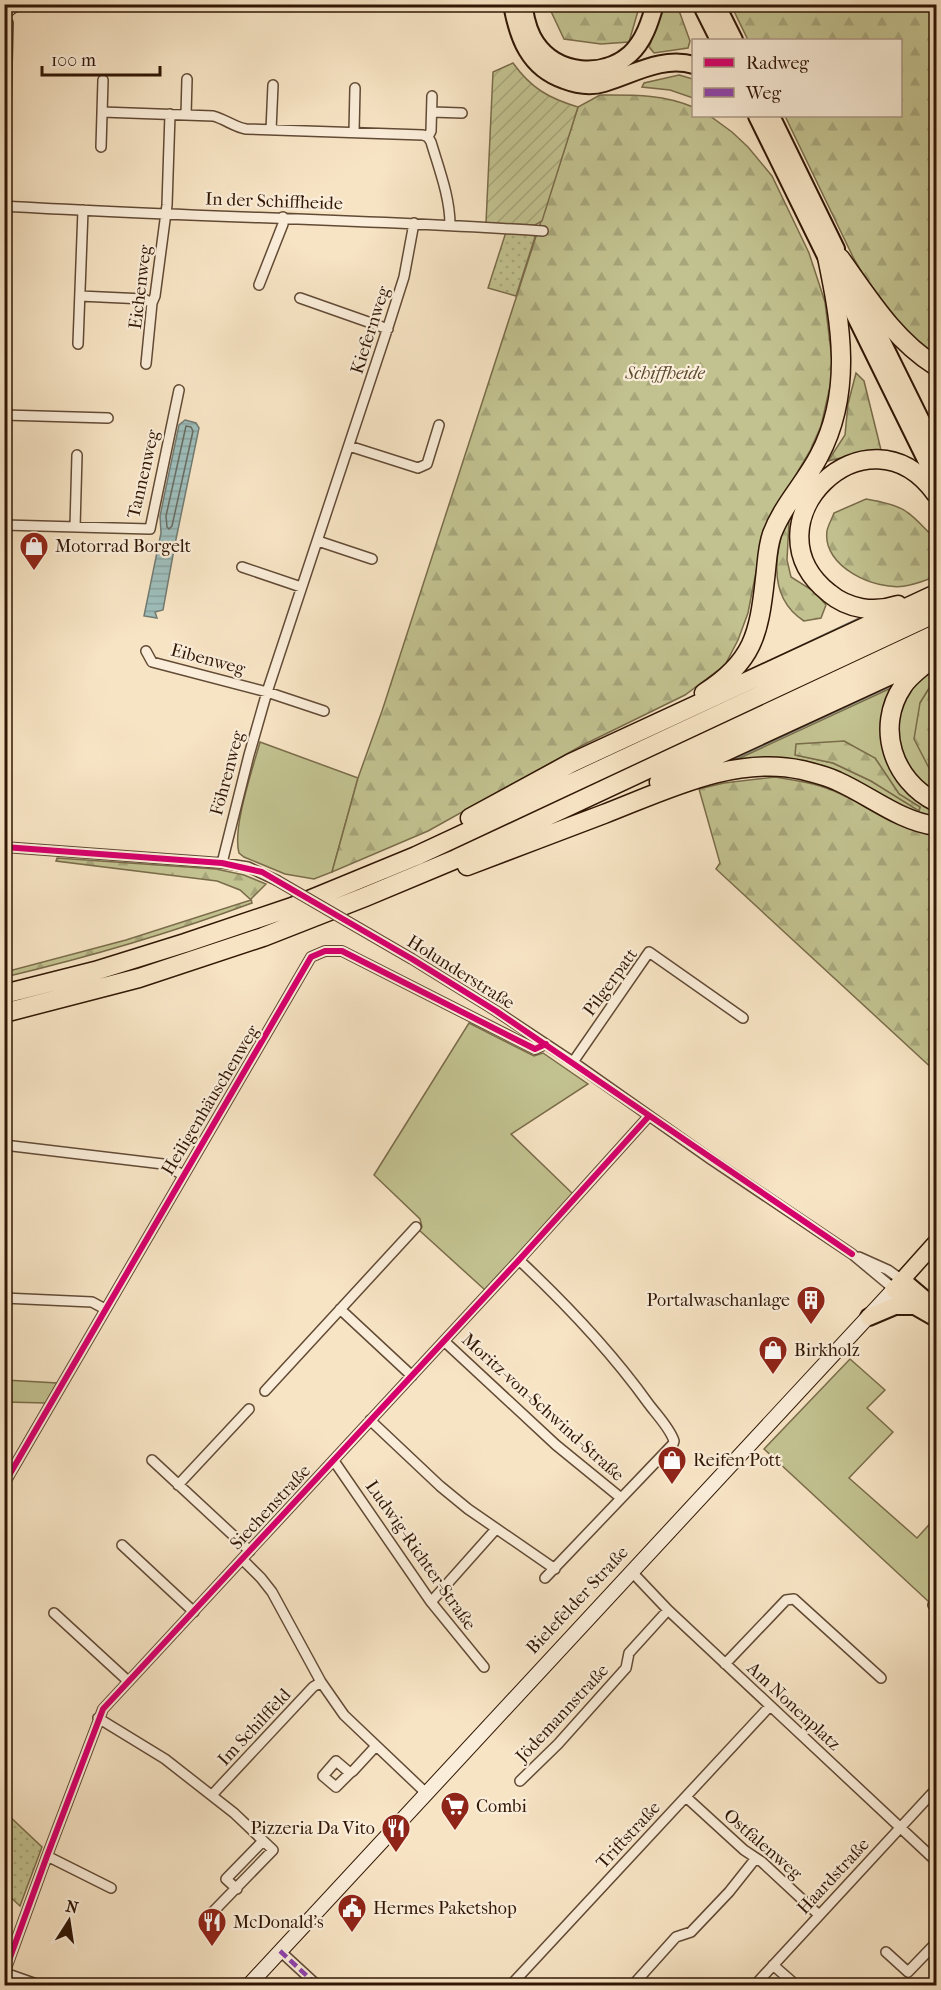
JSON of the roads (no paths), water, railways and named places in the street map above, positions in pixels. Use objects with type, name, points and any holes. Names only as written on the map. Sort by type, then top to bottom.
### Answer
[{"type":"highway","points":[[512,4],[519,36],[530,56],[537,65],[551,75],[570,82],[587,85],[603,83],[662,63],[692,65]]},
{"type":"highway","points":[[523,4],[526,24],[536,43],[546,55],[557,63],[587,70],[599,69],[619,62],[631,53],[646,31],[655,4]]},
{"type":"highway","points":[[701,4],[718,39]]},
{"type":"highway","points":[[716,4],[734,39]]},
{"type":"highway","points":[[761,118],[936,451]]},
{"type":"highway","points":[[833,257],[898,336],[919,355],[936,366]]},
{"type":"highway","points":[[833,257],[936,480]]},
{"type":"highway","points":[[650,726],[713,688],[750,650],[756,633],[771,537],[789,502],[819,457],[831,431],[838,405],[841,383],[841,335],[833,257]]},
{"type":"highway","points":[[935,601],[868,609],[841,601],[818,584],[808,567],[801,549],[800,530],[804,512],[818,486],[832,473],[859,462],[878,460],[906,467],[925,481],[936,494]]},
{"type":"highway","points":[[381,870],[426,842],[571,763],[935,601]]},
{"type":"highway","points":[[4,994],[95,971],[196,940],[292,907],[416,856],[935,601]]},
{"type":"highway","points":[[4,1013],[139,978],[263,937],[365,897],[456,859],[936,634]]},
{"type":"highway","points":[[560,831],[664,779],[936,656]]},
{"type":"highway","points":[[936,656],[903,686],[891,711],[889,730],[894,757],[902,774],[915,788],[936,802]]},
{"type":"highway","points":[[365,897],[414,886],[669,789],[723,772],[775,766],[802,770],[836,780],[902,817],[936,826]]},
{"type":"highway","points":[[898,1284],[915,1306],[936,1318]]},
{"type":"highway","points":[[898,1284],[936,1309]]},
{"type":"highway","points":[[869,1317],[895,1306],[915,1306]]},
{"type":"main road","points":[[4,12],[15,4]]},
{"type":"main road","name":"Bielefelder Straße","points":[[248,1986],[936,1242]]},
{"type":"street","points":[[4,18],[8,23],[4,181]]},
{"type":"street","points":[[186,115],[187,79]]},
{"type":"street","points":[[101,147],[103,81]]},
{"type":"street","points":[[271,130],[273,86]]},
{"type":"street","points":[[354,132],[355,88]]},
{"type":"street","points":[[432,96],[431,131],[428,137],[443,179],[450,225]]},
{"type":"street","points":[[102,112],[220,118],[238,128],[428,137]]},
{"type":"street","points":[[432,112],[462,113]]},
{"type":"street","name":"Eichenweg","points":[[146,364],[152,303],[155,296],[166,214],[170,114]]},
{"type":"street","name":"In der Schiffheide","points":[[4,206],[414,223],[543,231]]},
{"type":"street","points":[[78,344],[83,210]]},
{"type":"street","points":[[259,285],[283,224],[283,218]]},
{"type":"street","name":"Kiefernweg","points":[[341,472],[404,277],[414,223]]},
{"type":"street","points":[[80,296],[144,299],[152,303]]},
{"type":"street","points":[[300,298],[388,329]]},
{"type":"street","name":"Tannenweg","points":[[4,525],[150,530],[179,390]]},
{"type":"street","points":[[4,415],[108,418]]},
{"type":"street","points":[[349,446],[418,468],[427,464],[439,425]]},
{"type":"street","points":[[75,527],[77,455]]},
{"type":"street","name":"Föhrenweg","points":[[222,863],[267,692],[341,472]]},
{"type":"street","points":[[318,542],[372,559]]},
{"type":"street","points":[[242,567],[301,587]]},
{"type":"street","name":"Eibenweg","points":[[146,651],[152,662],[267,692]]},
{"type":"street","points":[[267,692],[324,711]]},
{"type":"street","name":"Holunderstraße","points":[[4,847],[222,863],[248,867],[262,872],[412,959],[546,1044],[852,1254],[888,1270],[898,1284]]},
{"type":"street","name":"Heiligenhäuschenweg","points":[[4,1484],[311,957],[325,951],[342,951],[535,1049],[546,1044]]},
{"type":"street","name":"Pilgerpatt","points":[[573,1062],[649,952],[743,1018]]},
{"type":"street","name":"Siechenstraße","points":[[5,1973],[46,1856],[103,1708],[334,1461],[649,1116]]},
{"type":"street","points":[[4,1145],[163,1164],[183,1175]]},
{"type":"street","points":[[265,1391],[416,1227]]},
{"type":"street","points":[[519,1260],[564,1302],[606,1347],[674,1441],[545,1578]]},
{"type":"street","points":[[4,1298],[92,1302],[105,1309]]},
{"type":"street","points":[[340,1309],[412,1376]]},
{"type":"street","name":"Moritz-von-Schwind-Straße","points":[[444,1341],[556,1445],[621,1498]]},
{"type":"street","points":[[178,1485],[249,1409]]},
{"type":"street","points":[[370,1420],[440,1486],[496,1529],[555,1569]]},
{"type":"street","points":[[152,1460],[250,1551]]},
{"type":"street","name":"Ludwig-Richter-Straße","points":[[334,1461],[431,1602],[484,1667]]},
{"type":"street","points":[[431,1602],[496,1529]]},
{"type":"street","points":[[122,1545],[194,1612]]},
{"type":"street","points":[[242,1559],[272,1592],[321,1682],[344,1714],[426,1793]]},
{"type":"street","name":"Am Nonenplatz","points":[[631,1571],[668,1610],[936,1861]]},
{"type":"street","points":[[725,1664],[786,1600],[794,1599],[881,1678]]},
{"type":"street","name":"Jödemannstraße","points":[[520,1781],[558,1744],[626,1668],[629,1653],[668,1610]]},
{"type":"street","points":[[54,1613],[128,1681]]},
{"type":"street","name":"Im Schilffeld","points":[[212,1796],[313,1687],[321,1682]]},
{"type":"street","name":"Triftstraße","points":[[510,1986],[770,1706]]},
{"type":"street","points":[[98,1718],[165,1759],[212,1796],[273,1851],[206,1919]]},
{"type":"street","points":[[350,1773],[376,1746]]},
{"type":"street","name":"Haardstraße","points":[[754,1986],[936,1789]]},
{"type":"street","name":"Ostfalenweg","points":[[686,1797],[819,1915]]},
{"type":"street","points":[[237,1889],[226,1879],[263,1841]]},
{"type":"street","points":[[46,1856],[111,1888]]},
{"type":"street","points":[[632,1986],[676,1937],[691,1932],[729,1892],[756,1858]]},
{"type":"street","points":[[886,1952],[908,1972],[936,1942]]},
{"type":"street","points":[[280,1951],[318,1986]]},
{"type":"street","points":[[773,1965],[797,1986]]},
{"type":"street","points":[[5,1973],[42,1986]]},
{"type":"water","points":[[185,420],[196,423],[199,428],[163,610],[155,612],[157,618],[144,616],[161,533],[160,516],[179,425]]},
{"type":"waterway","points":[[741,674],[858,619]]},
{"type":"waterway","points":[[725,763],[893,685]]},
{"type":"place","name":"Motorrad Borgelt","points":[[34,572]]},
{"type":"place","name":"Portalwaschanlage","points":[[811,1326]]},
{"type":"place","name":"Birkholz","points":[[773,1376]]},
{"type":"place","name":"Reifen Pott","points":[[672,1486]]},
{"type":"place","name":"Combi","points":[[455,1832]]},
{"type":"place","name":"Pizzeria Da Vito","points":[[396,1854]]},
{"type":"place","name":"Hermes Paketshop","points":[[352,1934]]},
{"type":"place","name":"McDonald's","points":[[212,1948]]},
{"type":"park label","name":"Schiffheide","points":[[665,373]]}]
